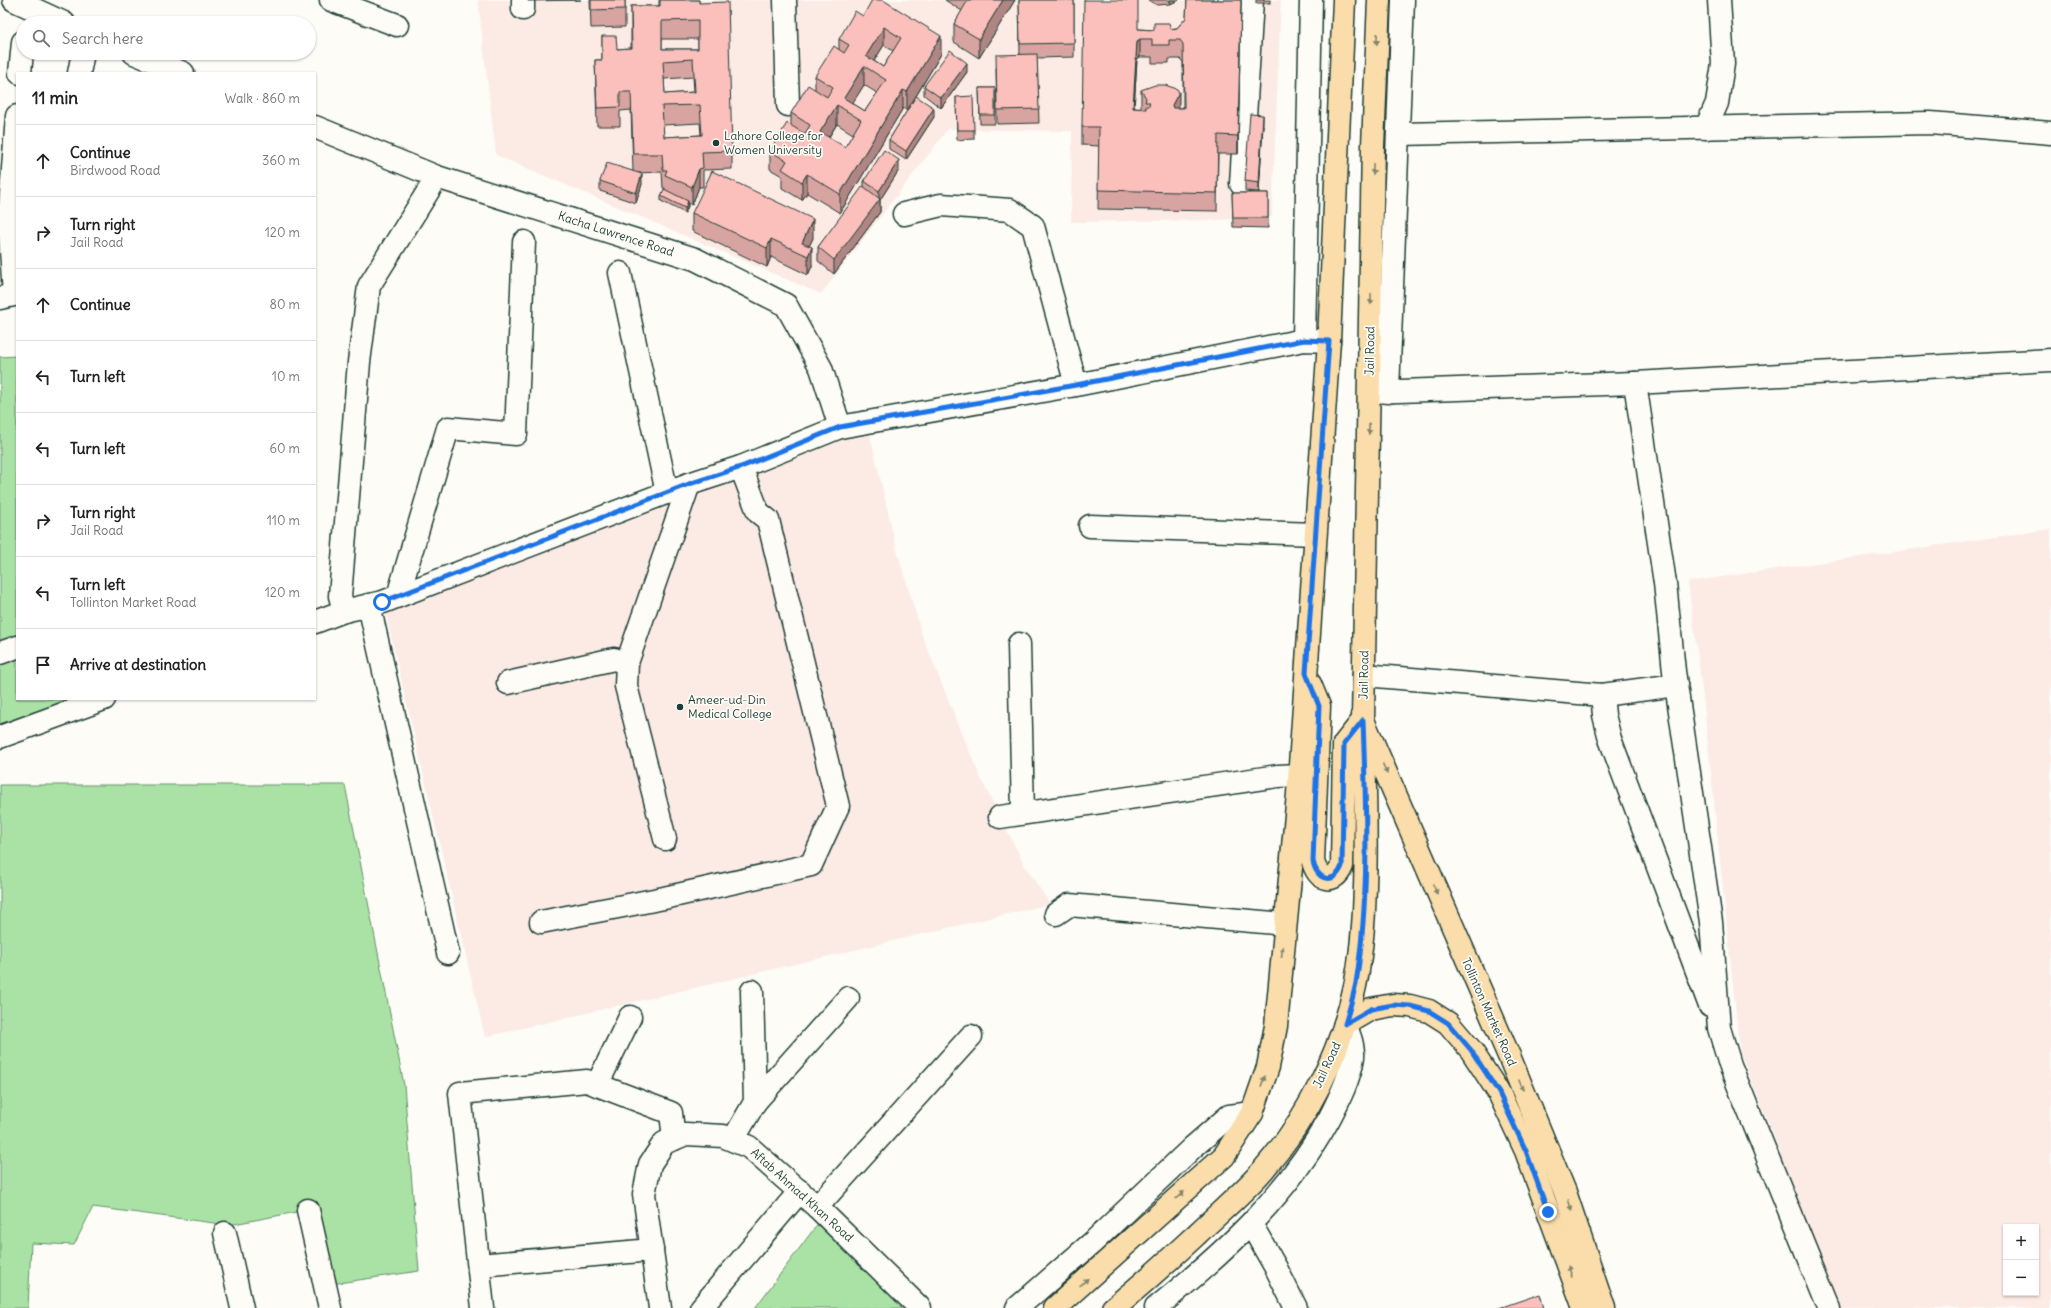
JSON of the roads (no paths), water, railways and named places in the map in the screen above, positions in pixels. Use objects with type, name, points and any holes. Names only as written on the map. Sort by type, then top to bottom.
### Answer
[{"type":"main road","points":[[1055,1308],[1224,1156],[1252,1113],[1268,1067],[1276,1026],[1299,775],[1329,341],[1344,0]]},
{"type":"main road","name":"Jail Road","points":[[1113,1308],[1142,1285],[1263,1170],[1291,1133],[1330,1062],[1345,1024],[1355,985],[1364,921],[1367,814],[1363,720],[1364,674],[1379,392],[1373,146],[1379,0]]},
{"type":"main road","points":[[1306,673],[1319,706],[1313,861],[1318,875],[1324,878],[1333,877],[1339,873],[1342,866],[1344,744],[1363,720]]},
{"type":"main road","name":"Tollinton Market Road","points":[[1363,720],[1509,1056],[1565,1192],[1604,1308]]},
{"type":"main road","points":[[1345,1024],[1371,1009],[1393,1005],[1410,1006],[1429,1011],[1448,1023],[1471,1050],[1499,1093],[1526,1151],[1584,1308]]},
{"type":"street","points":[[331,0],[397,25]]},
{"type":"street","points":[[785,0],[788,105]]},
{"type":"street","points":[[1241,184],[1252,0]]},
{"type":"street","points":[[1304,340],[1311,0]]},
{"type":"street","points":[[1403,0],[1399,134],[1379,392],[1635,383],[2051,360]]},
{"type":"street","points":[[1706,128],[1717,103],[1723,64],[1719,0]]},
{"type":"street","points":[[22,10],[41,16]]},
{"type":"street","points":[[20,72],[21,60]]},
{"type":"street","points":[[79,72],[82,60]]},
{"type":"street","points":[[151,60],[181,72]]},
{"type":"street","points":[[1399,134],[1930,123],[2051,133]]},
{"type":"street","points":[[0,298],[14,295],[4,222],[16,124]]},
{"type":"street","name":"Kacha Lawrence Road","points":[[316,127],[437,177],[695,259],[786,305],[821,368],[840,427]]},
{"type":"street","points":[[344,611],[340,596],[341,581],[359,362],[369,286],[437,177]]},
{"type":"street","points":[[904,214],[941,205],[1010,210],[1033,226],[1076,385]]},
{"type":"street","points":[[398,596],[448,428],[516,434],[524,242]]},
{"type":"street","points":[[620,273],[667,493]]},
{"type":"street","points":[[316,622],[344,611],[398,596],[689,484],[741,467],[840,427],[1076,385],[1304,340],[1329,341]]},
{"type":"street","points":[[1635,383],[1664,583],[1676,685],[1711,922],[1719,1028]]},
{"type":"street","points":[[541,922],[664,898],[811,865],[838,806],[768,520],[758,512],[741,467]]},
{"type":"street","points":[[665,839],[626,686],[627,663],[689,484]]},
{"type":"street","points":[[1090,526],[1315,534]]},
{"type":"street","points":[[369,605],[448,953]]},
{"type":"street","points":[[1019,644],[1023,813]]},
{"type":"street","points":[[0,653],[16,647]]},
{"type":"street","points":[[508,683],[614,659],[627,663]]},
{"type":"street","points":[[1364,674],[1602,695],[1676,685]]},
{"type":"street","points":[[1602,695],[1610,739],[1719,1028],[1730,1065],[1829,1308]]},
{"type":"street","points":[[0,738],[101,700]]},
{"type":"street","points":[[1000,817],[1278,776],[1299,775]]},
{"type":"street","points":[[1056,914],[1069,905],[1285,924]]},
{"type":"street","points":[[752,991],[755,1102]]},
{"type":"street","points":[[733,1140],[755,1102],[848,998]]},
{"type":"street","points":[[597,1085],[630,1017]]},
{"type":"street","points":[[1156,1308],[1198,1274],[1251,1224],[1288,1182],[1317,1140],[1341,1095],[1353,1056],[1352,1046],[1345,1024]]},
{"type":"street","points":[[817,1206],[971,1036]]},
{"type":"street","points":[[484,1308],[460,1093],[587,1081],[670,1113],[674,1139]]},
{"type":"street","points":[[1017,1308],[1092,1243],[1192,1148],[1229,1116],[1252,1113]]},
{"type":"street","name":"Aftab Ahmad Khan Road","points":[[660,1308],[644,1194],[650,1164],[664,1143],[686,1134],[723,1136],[749,1147],[817,1206],[920,1308]]},
{"type":"street","points":[[701,1308],[800,1191]]},
{"type":"street","points":[[308,1210],[330,1308]]},
{"type":"street","points":[[1251,1224],[1276,1268],[1296,1308]]},
{"type":"street","points":[[225,1233],[242,1308]]},
{"type":"street","points":[[479,1265],[652,1250]]},
{"type":"place","name":"Lahore College for Women University","points":[[716,143]]},
{"type":"place","name":"Ameer-ud-Din Medical College","points":[[680,707]]}]
